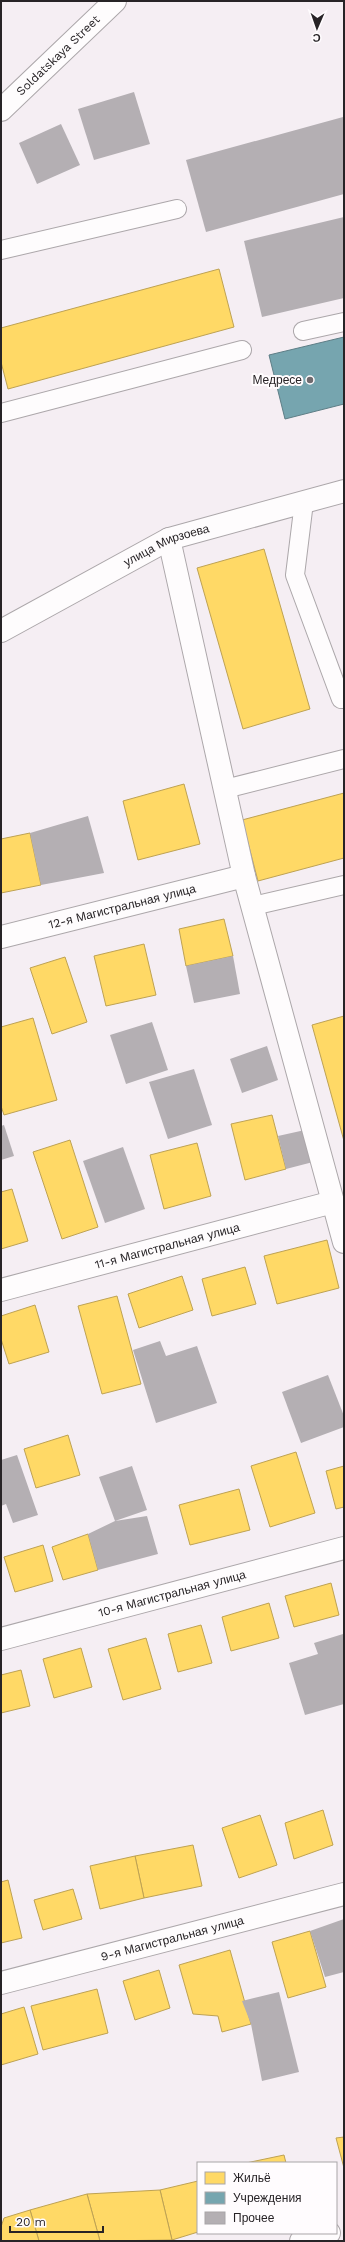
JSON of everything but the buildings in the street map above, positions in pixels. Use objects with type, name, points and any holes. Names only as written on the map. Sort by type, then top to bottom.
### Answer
[{"type":"street","name":"Soldatskaya Street","points":[[1,110],[115,1]]},
{"type":"street","name":"улица Мирзоева","points":[[1,631],[169,539],[344,491]]},
{"type":"street","points":[[169,539],[244,876],[344,1242]]},
{"type":"street","name":"12-я Магистральная улица","points":[[1,937],[244,876]]},
{"type":"street","name":"11-я Магистральная улица","points":[[1,1290],[333,1202]]},
{"type":"street","name":"10-я Магистральная улица","points":[[1,1639],[344,1548]]},
{"type":"street","name":"9-я Магистральная улица","points":[[1,1983],[344,1894]]},
{"type":"street","points":[[301,2241],[326,2234]]},
{"type":"lane","points":[[1,250],[177,209]]},
{"type":"lane","points":[[304,331],[344,322]]},
{"type":"lane","points":[[1,413],[242,350]]},
{"type":"lane","points":[[304,502],[295,575],[340,699]]},
{"type":"lane","points":[[225,789],[344,759]]},
{"type":"lane","points":[[253,906],[344,885]]},
{"type":"place","name":"Медресе","points":[[310,380]]}]
